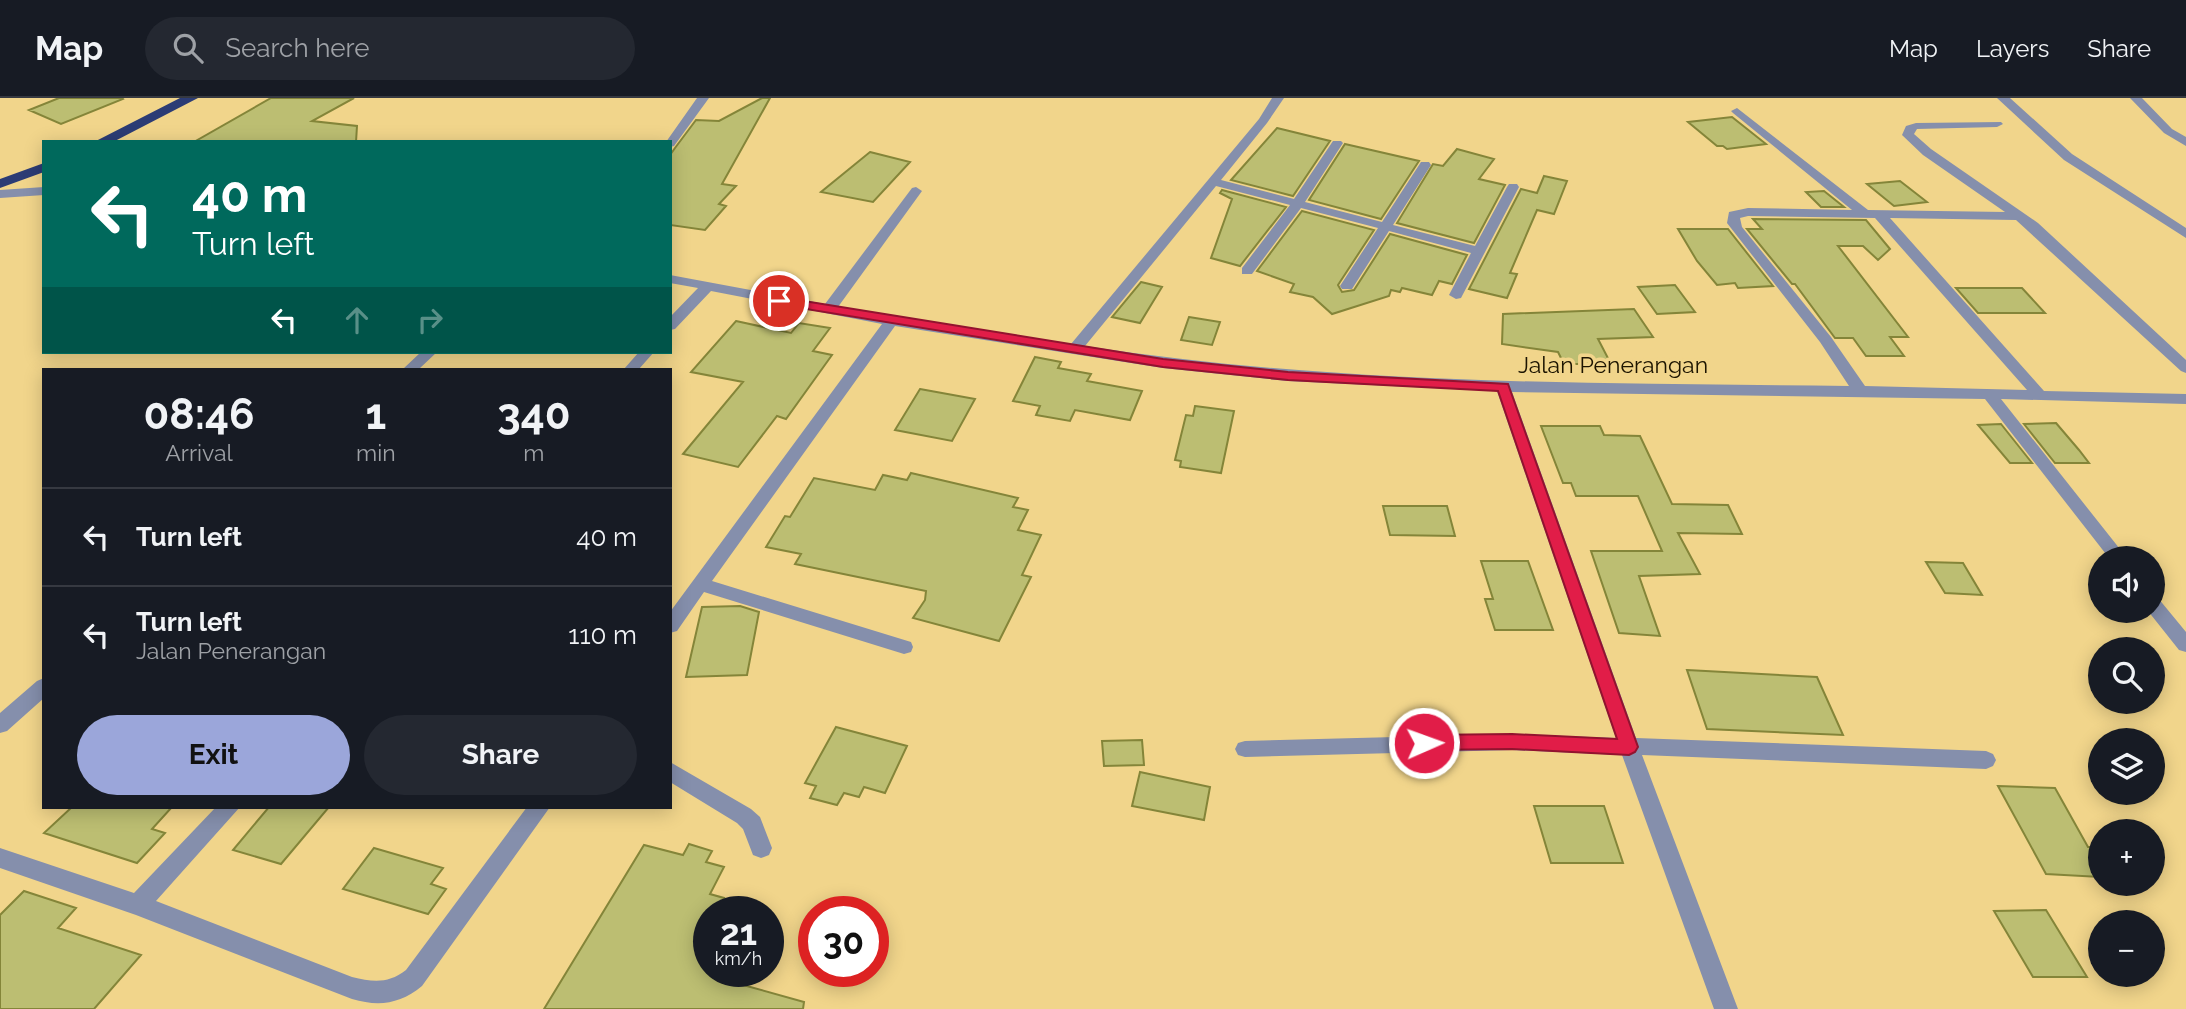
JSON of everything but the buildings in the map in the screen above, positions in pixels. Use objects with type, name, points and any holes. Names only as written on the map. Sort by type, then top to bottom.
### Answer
[{"type":"highway","points":[[105,140],[191,98]]},
{"type":"highway","points":[[0,184],[42,168]]},
{"type":"street","points":[[672,141],[703,98]]},
{"type":"street","points":[[1075,349],[1263,121],[1278,98]]},
{"type":"street","points":[[2003,98],[2068,157],[2186,234]]},
{"type":"street","points":[[2136,98],[2162,126],[2186,142]]},
{"type":"street","points":[[1737,110],[1865,214]]},
{"type":"street","points":[[1997,124],[1916,126],[1910,128],[1908,135],[1927,152],[2020,216],[2186,368]]},
{"type":"street","points":[[1247,271],[1298,203],[1337,143]]},
{"type":"street","points":[[1347,286],[1425,165]]},
{"type":"street","points":[[1212,181],[1479,251]]},
{"type":"street","points":[[1456,295],[1513,187]]},
{"type":"street","points":[[0,194],[42,191]]},
{"type":"street","points":[[828,310],[916,191]]},
{"type":"street","points":[[1860,391],[1826,340],[1733,223],[1734,215],[1748,212],[2020,216]]},
{"type":"street","points":[[1880,215],[2042,397]]},
{"type":"street","name":"Jalan Penerangan","points":[[672,279],[891,321],[1163,363],[1288,376],[1503,387],[1860,391],[2186,399]]},
{"type":"street","points":[[672,324],[707,287]]},
{"type":"street","points":[[672,623],[891,321]]},
{"type":"street","points":[[411,368],[428,354]]},
{"type":"street","points":[[632,368],[645,354]]},
{"type":"street","points":[[1503,387],[1629,747],[1726,1009]]},
{"type":"street","points":[[1989,394],[2109,546]]},
{"type":"street","points":[[701,584],[904,647]]},
{"type":"street","points":[[2165,619],[2186,645]]},
{"type":"street","points":[[0,725],[42,689]]},
{"type":"street","points":[[1245,749],[1449,741],[1986,760]]},
{"type":"street","points":[[672,772],[744,816],[756,831],[761,848]]},
{"type":"street","points":[[138,905],[227,809]]},
{"type":"street","points":[[0,858],[138,905],[352,988],[378,994],[404,987],[414,978],[538,809]]},
{"type":"route","points":[[779,301],[1163,363],[1288,376],[1503,387],[1629,747],[1512,742],[1424,743]]}]
